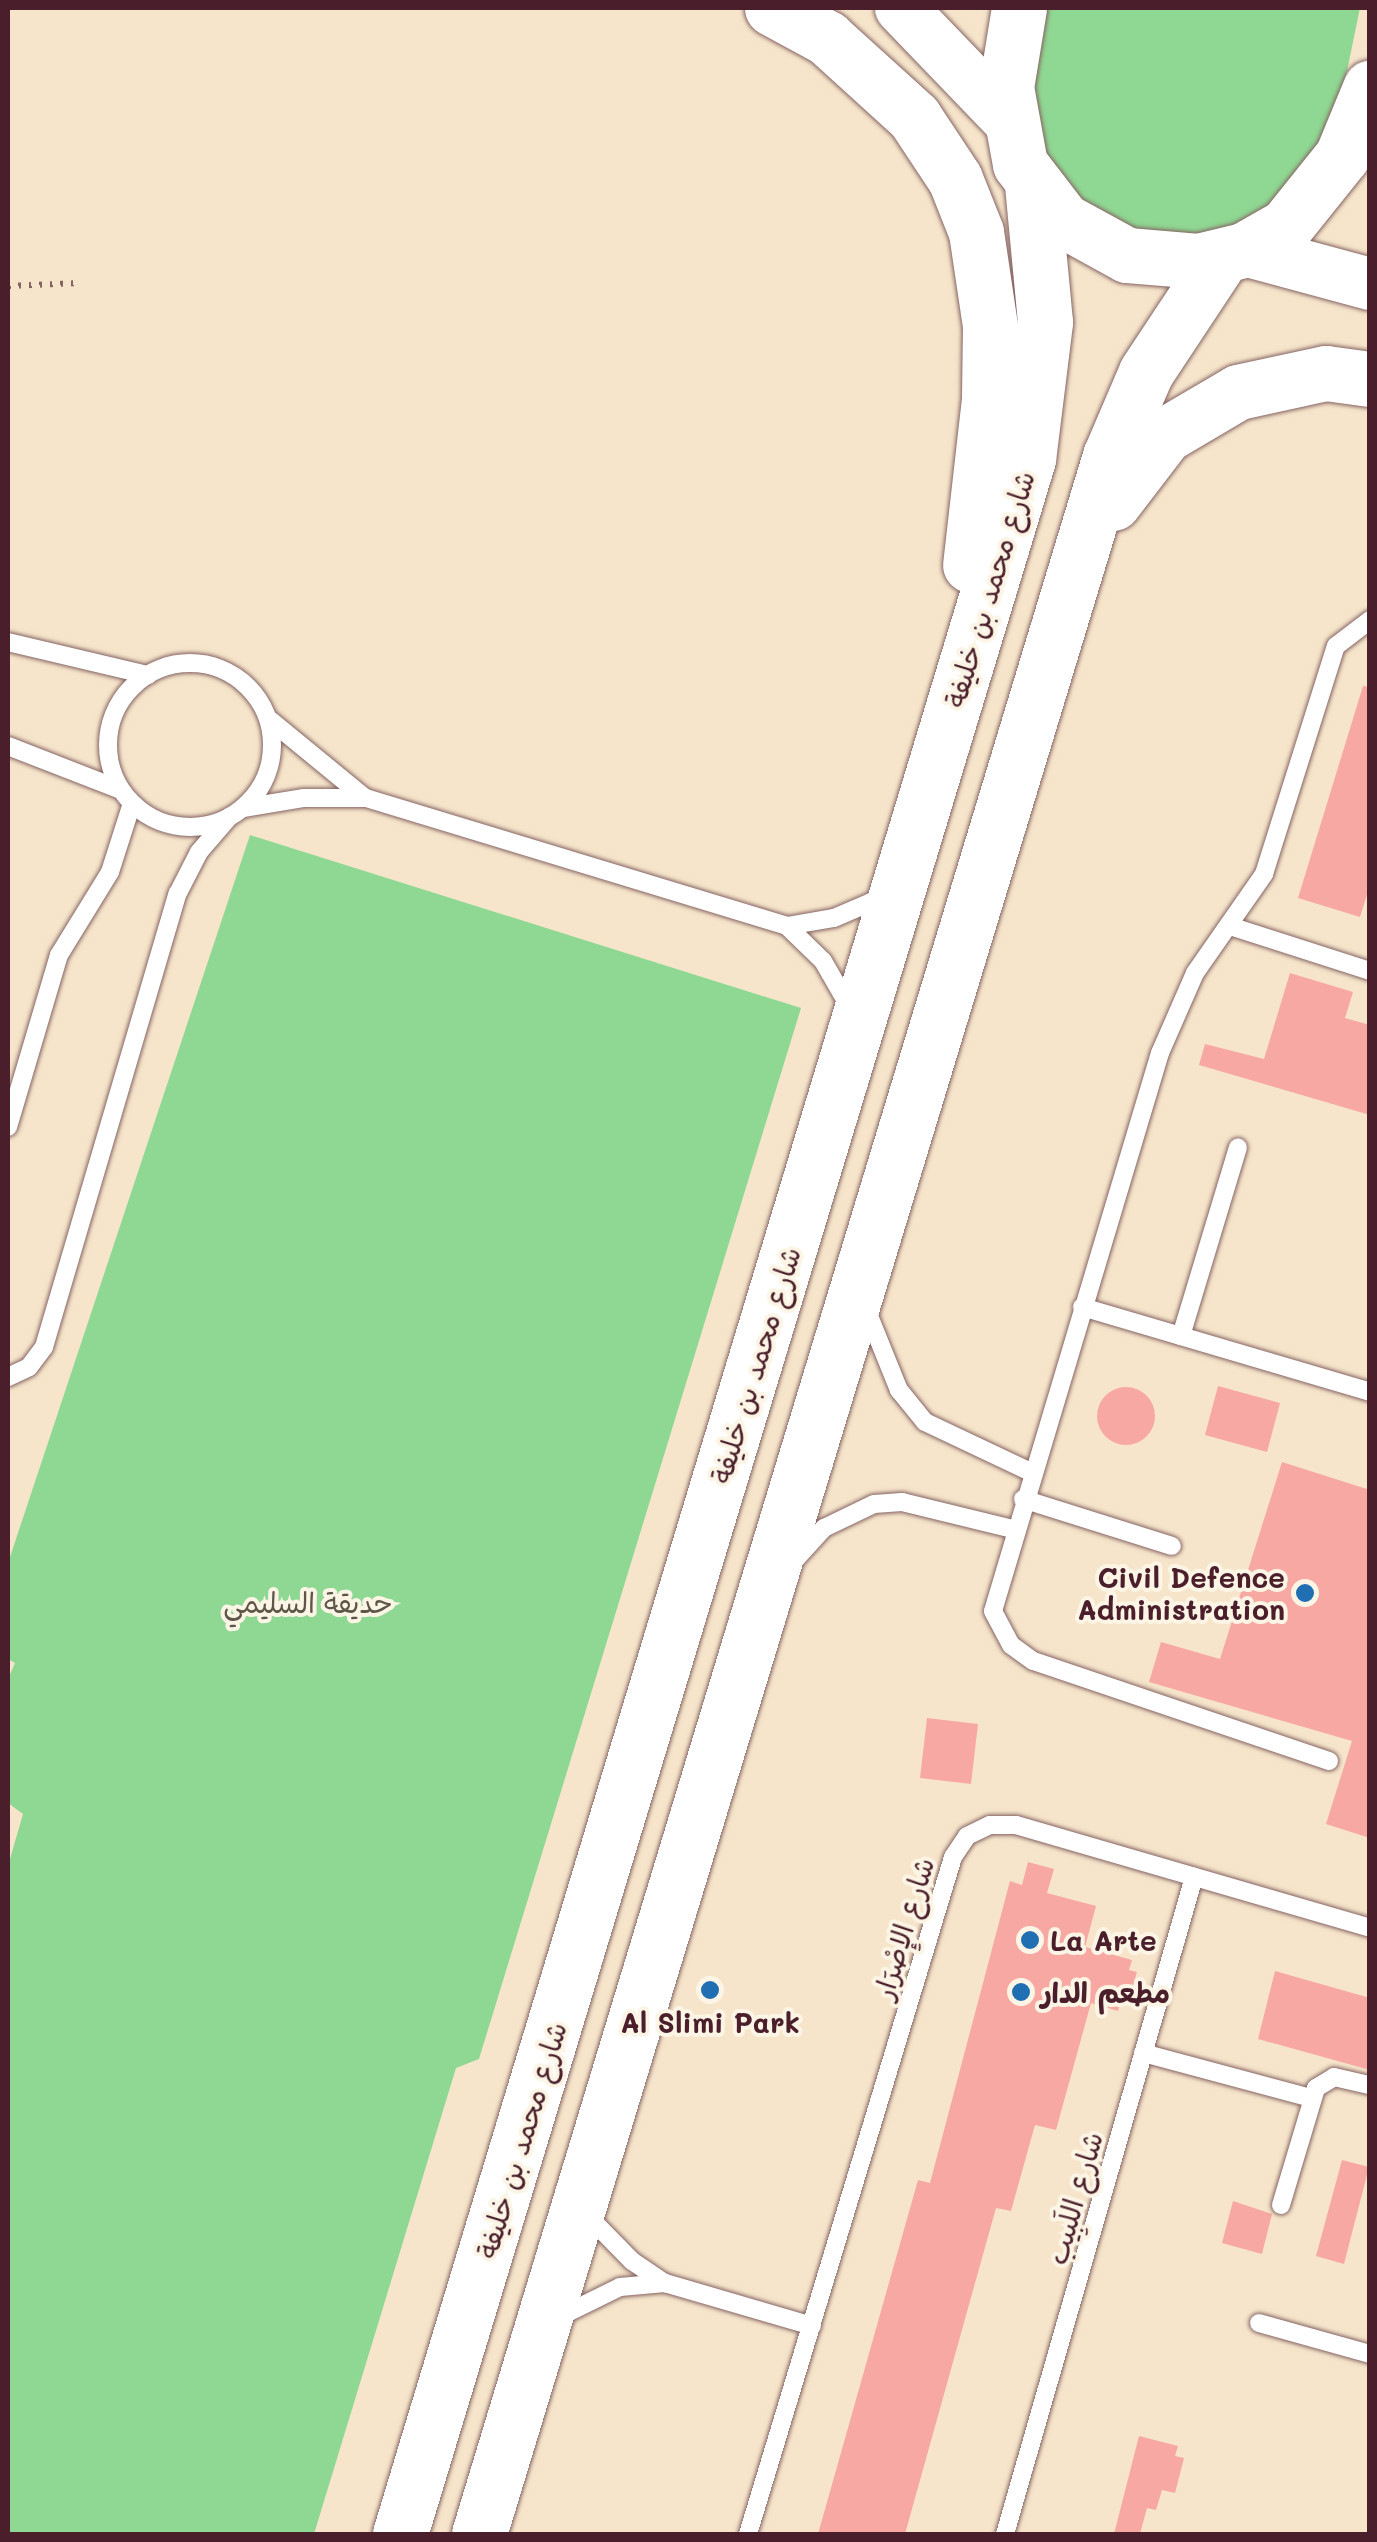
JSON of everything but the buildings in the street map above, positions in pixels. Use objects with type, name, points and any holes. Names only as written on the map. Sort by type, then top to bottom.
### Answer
[{"type":"highway","points":[[772,8],[827,38],[914,118],[954,178],[976,232],[990,326],[989,398],[970,569],[970,649]]},
{"type":"highway","points":[[1018,8],[1006,118],[1032,185],[1064,220],[1104,246],[1174,263],[1233,253],[1286,226],[1324,183],[1370,88]]},
{"type":"highway","name":"شارع محمد بن خليفة","points":[[400,2534],[899,887],[1037,413],[1046,322],[1032,185]]},
{"type":"highway","points":[[479,2534],[1076,566],[1140,386],[1233,253]]},
{"type":"highway","points":[[1076,566],[1148,452],[1206,408],[1281,379],[1326,374],[1370,379]]},
{"type":"main road","points":[[901,8],[1006,118]]},
{"type":"main road","points":[[1233,253],[1370,284]]},
{"type":"lane","points":[[1328,1761],[1022,1654],[993,1611],[1031,1472],[1160,1052],[1190,982],[1233,927],[1264,874],[1336,646],[1370,620]]},
{"type":"lane","points":[[8,642],[148,675]]},
{"type":"lane","points":[[8,1126],[59,955],[110,872],[127,796],[111,766],[111,727],[127,692],[148,675],[194,663],[218,668],[257,697],[268,719],[270,767],[199,852],[178,893],[44,1347],[29,1367],[8,1378]]},
{"type":"lane","points":[[268,719],[366,798]]},
{"type":"lane","points":[[8,746],[127,796],[178,826],[304,798],[366,798],[787,926],[834,918],[899,887]]},
{"type":"lane","points":[[787,926],[822,960],[857,1026]]},
{"type":"lane","points":[[1233,927],[1370,971]]},
{"type":"lane","points":[[1181,1336],[1238,1146]]},
{"type":"lane","points":[[858,1287],[911,1407],[942,1434],[1031,1472]]},
{"type":"lane","points":[[1082,1307],[1370,1392]]},
{"type":"lane","points":[[1023,1499],[1172,1546]]},
{"type":"lane","points":[[767,1590],[824,1528],[874,1504],[902,1502],[1014,1529]]},
{"type":"lane","name":"شارع الإِصْرَار","points":[[748,2534],[953,1858],[967,1836],[990,1825],[1016,1826],[1370,1928]]},
{"type":"lane","name":"شارع اللَبِيب","points":[[1006,2534],[1194,1877]]},
{"type":"lane","points":[[1143,2053],[1312,2098]]},
{"type":"lane","points":[[1282,2206],[1312,2098],[1334,2078],[1370,2085]]},
{"type":"lane","points":[[578,2204],[618,2248],[666,2282],[812,2326]]},
{"type":"lane","points":[[540,2330],[577,2304],[620,2287],[666,2282]]},
{"type":"lane","points":[[1260,2323],[1370,2354]]},
{"type":"path","points":[[8,286],[80,283]]},
{"type":"green space","points":[[1043,8],[1360,8],[1341,100],[1317,155],[1257,226],[1156,241],[1072,194],[1042,154],[1032,81]]},
{"type":"green space","name":"حديقة السليمي","points":[[250,835],[801,1008],[479,2059],[456,2068],[314,2534],[8,2534],[8,1866],[23,1814],[8,1803],[8,1679],[15,1663],[8,1659],[8,1563]]},
{"type":"place","name":"Civil Defence Administration","points":[[1305,1593]]},
{"type":"place","name":"La Arte","points":[[1030,1940]]},
{"type":"place","name":"Al Slimi Park","points":[[710,1990]]},
{"type":"place","name":"مطعم الدار","points":[[1021,1992]]}]
